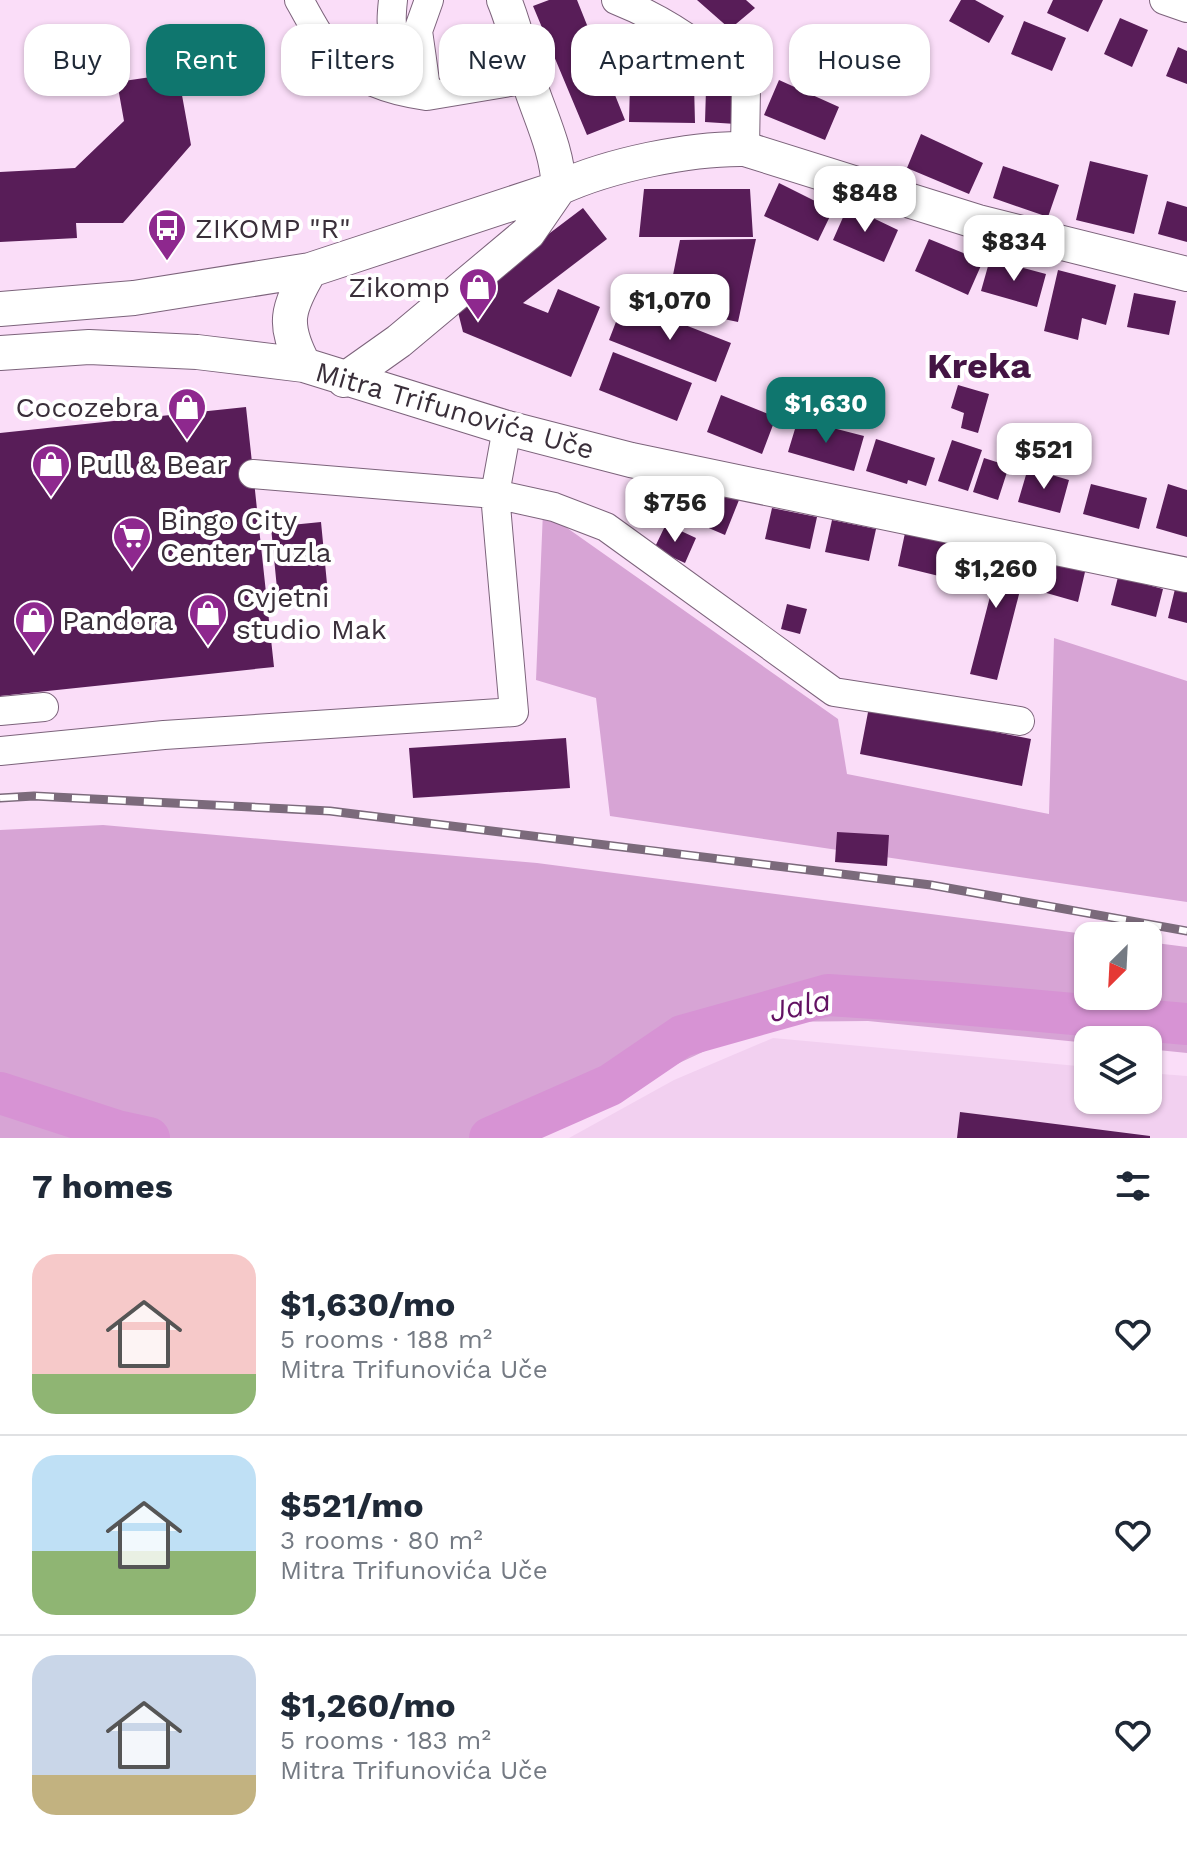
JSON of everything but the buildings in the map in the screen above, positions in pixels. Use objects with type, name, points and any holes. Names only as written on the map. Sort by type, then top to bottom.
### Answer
[{"type":"main road","points":[[344,380],[399,341],[528,233],[559,188],[553,143],[535,96]]},
{"type":"main road","points":[[0,309],[134,298],[310,270],[580,179],[693,151],[745,149],[978,222],[1187,274]]},
{"type":"main road","points":[[304,365],[289,333],[289,319],[296,294],[310,270]]},
{"type":"main road","name":"Mitra Trifunovića Uče","points":[[0,353],[89,347],[197,352],[304,365],[344,380],[507,428],[631,460],[1187,575]]},
{"type":"street","points":[[299,0],[337,58],[371,81],[400,93],[439,94]]},
{"type":"street","points":[[390,24],[393,0]]},
{"type":"street","points":[[420,24],[429,0]]},
{"type":"street","points":[[616,0],[647,12],[714,55],[746,88],[745,149]]},
{"type":"street","points":[[1164,0],[1187,8]]},
{"type":"street","points":[[423,66],[427,96]]},
{"type":"street","points":[[0,751],[164,735],[514,712],[495,494],[507,428]]},
{"type":"street","points":[[253,474],[495,494],[554,507],[606,527],[834,692],[1020,721]]},
{"type":"street","points":[[0,711],[44,707]]},
{"type":"shaded area","points":[[543,511],[838,719],[847,774],[1049,814],[1054,638],[1187,681],[1187,902],[610,816],[596,698],[536,680]]},
{"type":"shaded area","points":[[103,825],[537,863],[1074,933],[1074,1010],[1162,1010],[1162,944],[1187,947],[1187,1053],[1162,1050],[1162,1026],[1074,1026],[1074,1042],[868,1021],[767,1022],[548,1124],[526,1138],[0,1138],[0,830]]},
{"type":"shaded area","points":[[773,1038],[1074,1066],[1074,1114],[1162,1114],[1162,1074],[1187,1076],[1187,1138],[569,1138],[674,1080]]},
{"type":"waterway","name":"Jala","points":[[490,1138],[610,1085],[682,1036],[828,995],[1187,1024]]},
{"type":"waterway","name":"Jala","points":[[0,1093],[117,1131],[149,1138]]},
{"type":"railway","points":[[0,798],[34,796],[330,811],[931,885],[1187,931]]},
{"type":"place","name":"ZIKOMP \"R\"","points":[[167,262]]},
{"type":"place","name":"Zikomp","points":[[478,321]]},
{"type":"place","name":"Cocozebra","points":[[187,441]]},
{"type":"place","name":"Pull & Bear","points":[[51,498]]},
{"type":"place","name":"Bingo City Center Tuzla","points":[[132,570]]},
{"type":"place","name":"Cvjetni studio Mak","points":[[208,647]]},
{"type":"place","name":"Pandora","points":[[34,654]]},
{"type":"district","name":"Kreka","points":[[979,365]]}]
